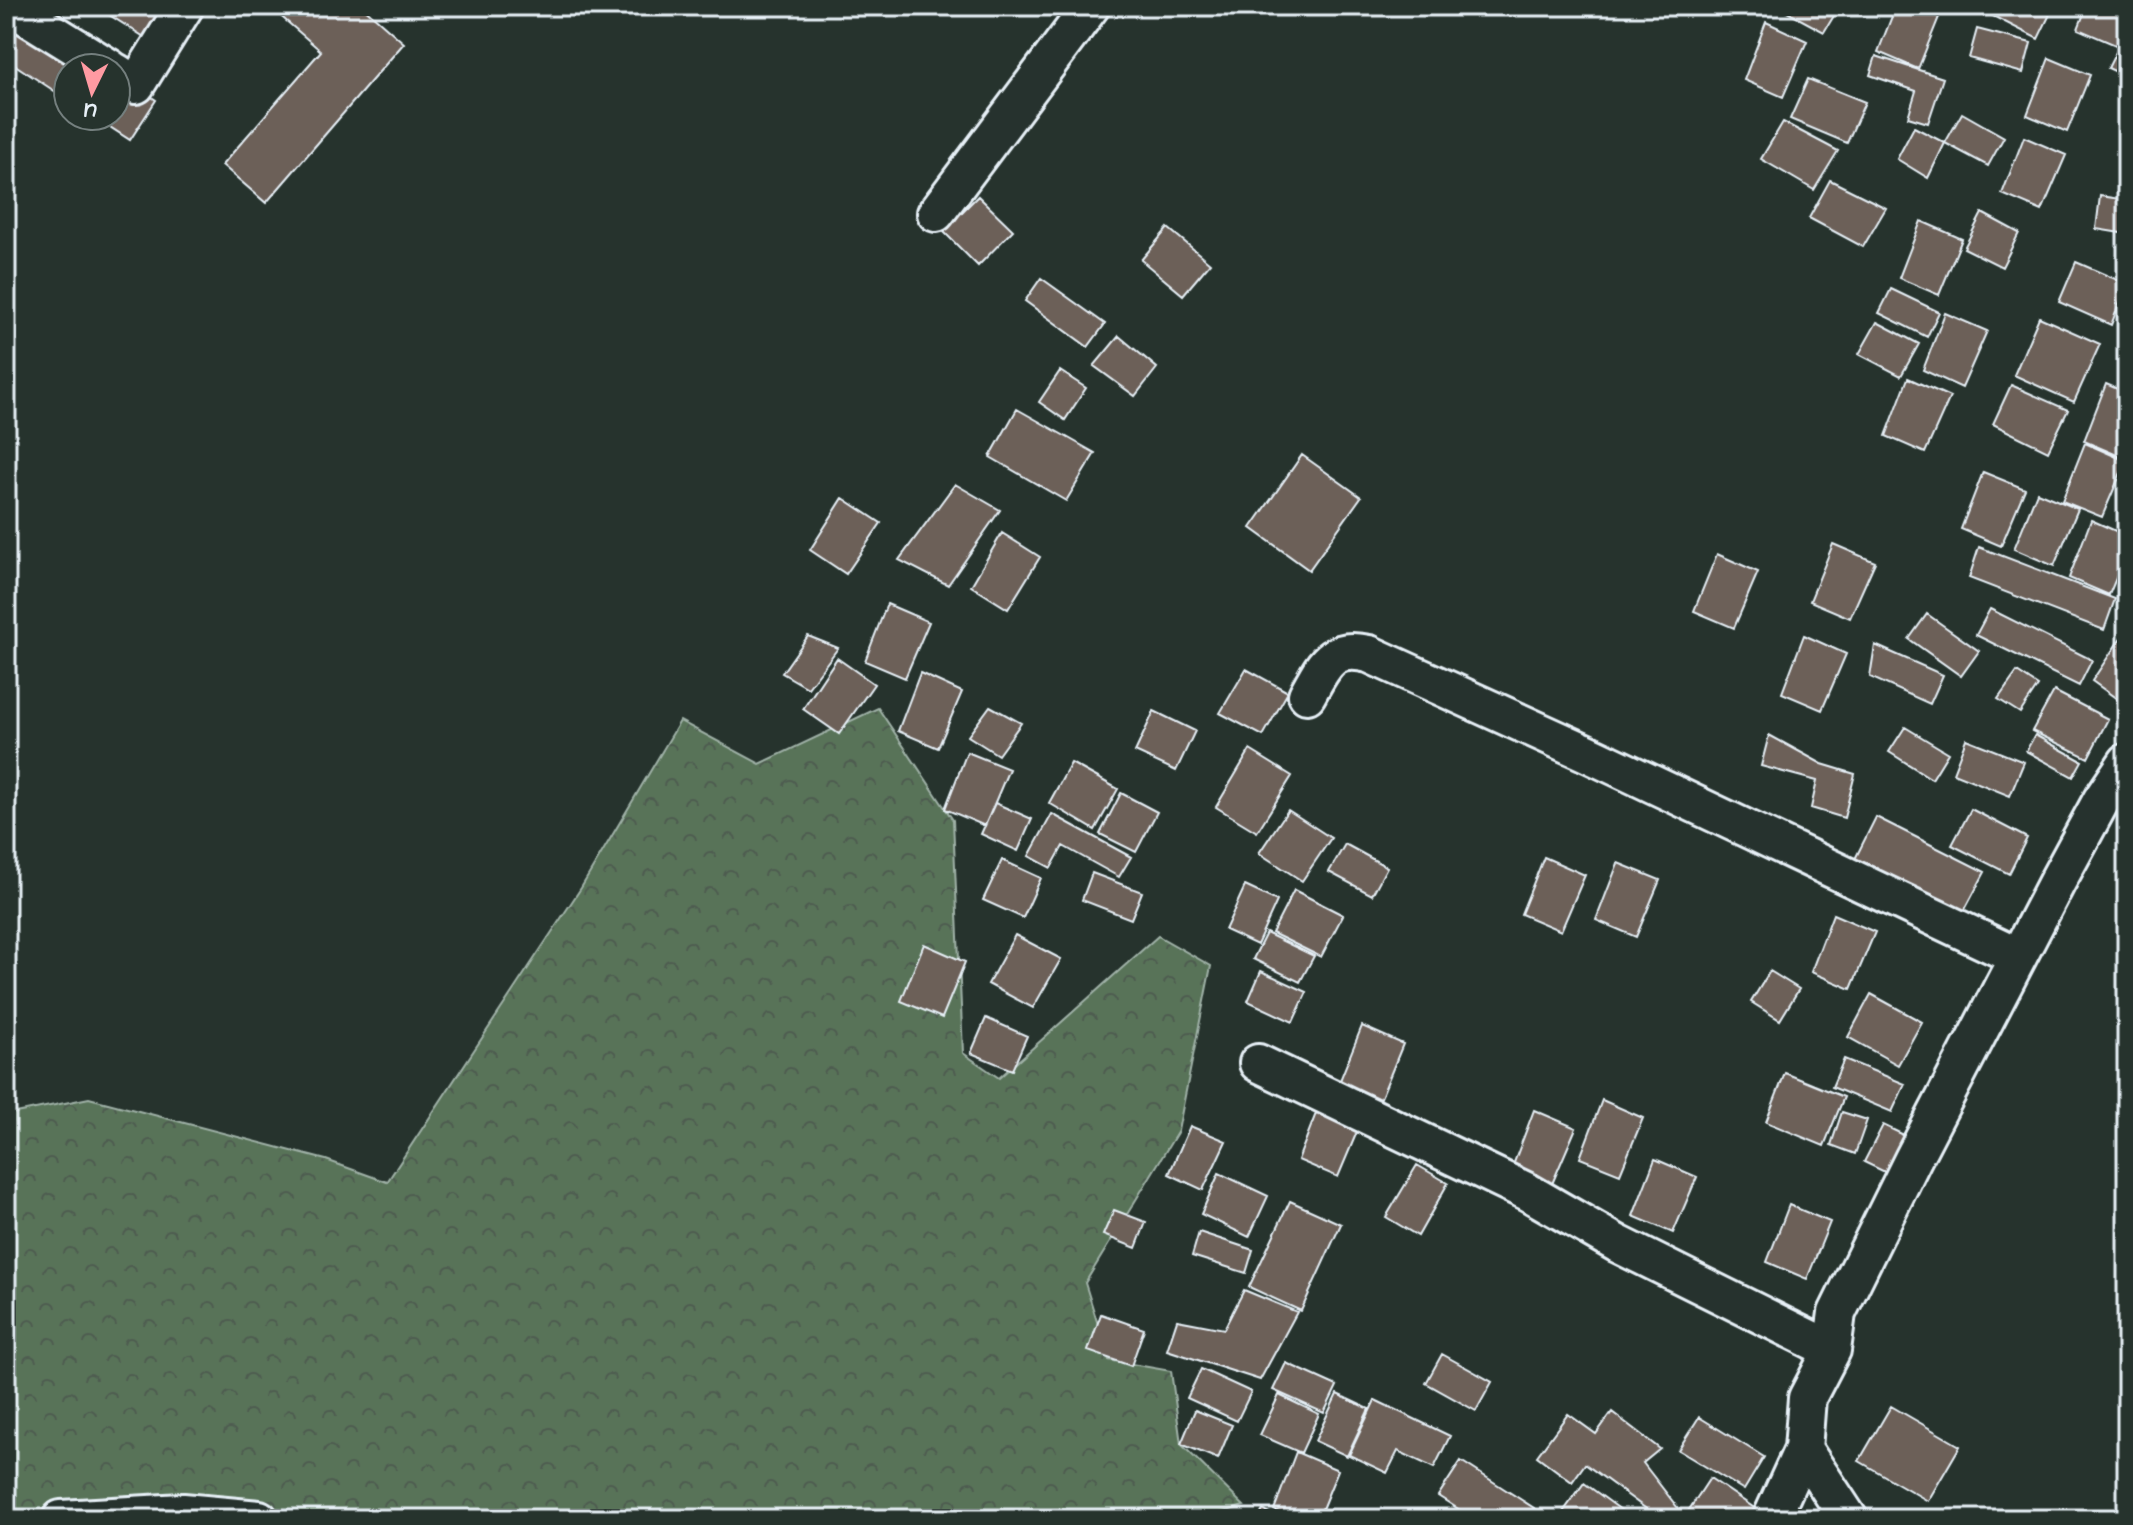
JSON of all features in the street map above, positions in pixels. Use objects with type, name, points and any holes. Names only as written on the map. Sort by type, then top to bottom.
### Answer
[{"type":"street","points":[[10,6],[84,52]]},
{"type":"street","points":[[132,82],[136,85],[185,6]]},
{"type":"street","points":[[936,213],[1091,6]]},
{"type":"street","points":[[1307,695],[1327,660],[1352,650],[1369,654],[1587,753],[2018,957]]},
{"type":"street","points":[[1771,1519],[1803,1449],[1807,1398],[1832,1350],[1837,1313],[2018,957],[2101,801],[2127,762]]},
{"type":"street","points":[[1258,1063],[1528,1192],[1618,1244],[1832,1350]]},
{"type":"street","points":[[1803,1449],[1849,1519]]},
{"type":"street","points":[[61,1519],[183,1512],[259,1519]]},
{"type":"green space","points":[[878,708],[953,820],[963,1053],[999,1078],[1158,936],[1211,966],[1178,1131],[1085,1283],[1109,1360],[1171,1371],[1181,1444],[1244,1506],[1199,1519],[6,1519],[6,1115],[89,1098],[326,1160],[387,1182],[581,888],[680,721],[760,764]]},
{"type":"building","points":[[6,6],[82,52],[52,52],[52,89],[6,59]]},
{"type":"building","points":[[95,6],[171,6],[157,45]]},
{"type":"building","points":[[269,6],[362,6],[404,43],[266,203],[222,165],[321,51]]},
{"type":"building","points":[[1776,6],[1840,6],[1824,32]]},
{"type":"building","points":[[1896,6],[1927,6],[1941,12],[1918,69],[1878,52]]},
{"type":"building","points":[[1948,6],[1975,6],[1970,16]]},
{"type":"building","points":[[1993,6],[2054,6],[2038,39],[1989,14]]},
{"type":"building","points":[[2087,6],[2127,6],[2127,24],[2118,46],[2078,29]]},
{"type":"building","points":[[1766,22],[1807,41],[1783,97],[1744,80]]},
{"type":"building","points":[[1977,29],[2031,43],[2023,73],[1969,58]]},
{"type":"building","points":[[2123,38],[2127,40],[2127,77],[2108,68]]},
{"type":"building","points":[[1876,56],[1943,78],[1928,123],[1908,117],[1916,91],[1870,75]]},
{"type":"building","points":[[2049,58],[2090,75],[2067,132],[2027,115]]},
{"type":"building","points":[[1808,79],[1865,102],[1847,143],[1790,119]]},
{"type":"building","points":[[132,84],[156,100],[130,140],[118,132],[132,132]]},
{"type":"building","points":[[1962,113],[2004,137],[1988,166],[1945,143]]},
{"type":"building","points":[[1783,122],[1838,151],[1814,190],[1761,159]]},
{"type":"building","points":[[1914,127],[1945,143],[1928,178],[1897,159]]},
{"type":"building","points":[[2024,137],[2066,155],[2042,211],[2002,194]]},
{"type":"building","points":[[1830,180],[1886,208],[1863,247],[1809,218]]},
{"type":"building","points":[[978,196],[1013,230],[978,266],[943,231]]},
{"type":"building","points":[[2100,196],[2127,200],[2127,234],[2096,229]]},
{"type":"building","points":[[1982,213],[2019,233],[2002,267],[1964,248]]},
{"type":"building","points":[[1921,221],[1962,239],[1939,295],[1899,278]]},
{"type":"building","points":[[1168,228],[1210,263],[1183,295],[1141,260]]},
{"type":"building","points":[[2076,262],[2127,284],[2111,325],[2059,302]]},
{"type":"building","points":[[1041,278],[1105,324],[1088,347],[1025,301]]},
{"type":"building","points":[[1891,289],[1939,312],[1927,337],[1879,313]]},
{"type":"building","points":[[1945,313],[1987,331],[1962,388],[1923,370]]},
{"type":"building","points":[[2039,317],[2100,344],[2074,402],[2014,375]]},
{"type":"building","points":[[1877,322],[1919,344],[1901,376],[1859,354]]},
{"type":"building","points":[[1119,336],[1157,368],[1135,396],[1094,366]]},
{"type":"building","points":[[1060,371],[1086,388],[1065,420],[1039,402]]},
{"type":"building","points":[[1908,378],[1950,397],[1925,453],[1886,436]]},
{"type":"building","points":[[2106,384],[2127,393],[2127,450],[2124,458],[2084,441]]},
{"type":"building","points":[[2011,385],[2068,410],[2048,451],[1993,424]]},
{"type":"building","points":[[1017,409],[1095,453],[1066,501],[990,457]]},
{"type":"building","points":[[2085,443],[2126,461],[2102,517],[2062,501]]},
{"type":"building","points":[[1302,455],[1361,497],[1309,570],[1251,528]]},
{"type":"building","points":[[1983,472],[2025,489],[2001,546],[1961,529]]},
{"type":"building","points":[[955,484],[1000,510],[948,585],[899,560]]},
{"type":"building","points":[[2037,492],[2078,509],[2054,566],[2014,549]]},
{"type":"building","points":[[843,498],[881,523],[846,574],[810,550]]},
{"type":"building","points":[[2091,520],[2127,536],[2127,552],[2109,595],[2069,578]]},
{"type":"building","points":[[1002,533],[1040,557],[1008,609],[971,586]]},
{"type":"building","points":[[1833,544],[1875,562],[1850,618],[1810,601]]},
{"type":"building","points":[[1979,547],[2115,599],[2104,630],[1969,578]]},
{"type":"building","points":[[1717,554],[1758,572],[1734,628],[1694,611]]},
{"type":"building","points":[[887,604],[929,622],[905,678],[865,661]]},
{"type":"building","points":[[1990,609],[2092,660],[2079,686],[1976,635]]},
{"type":"building","points":[[1927,614],[1979,651],[1961,676],[1909,639]]},
{"type":"building","points":[[2127,631],[2127,706],[2092,681]]},
{"type":"building","points":[[1804,635],[1846,654],[1822,710],[1782,693]]},
{"type":"building","points":[[808,636],[838,648],[808,688],[782,673]]},
{"type":"building","points":[[1875,645],[1943,675],[1930,704],[1870,677]]},
{"type":"building","points":[[837,658],[874,684],[839,734],[803,709]]},
{"type":"building","points":[[1246,669],[1288,692],[1263,736],[1220,713]]},
{"type":"building","points":[[2017,672],[2038,686],[2020,713],[1998,699]]},
{"type":"building","points":[[920,673],[962,692],[938,748],[898,731]]},
{"type":"building","points":[[2054,691],[2108,719],[2088,758],[2032,731]]},
{"type":"building","points":[[990,706],[1021,723],[998,755],[968,736]]},
{"type":"building","points":[[1154,711],[1195,731],[1176,771],[1135,752]]},
{"type":"building","points":[[1905,727],[1948,753],[1932,779],[1889,752]]},
{"type":"building","points":[[1769,735],[1822,764],[1855,774],[1844,818],[1811,808],[1817,781],[1761,766]]},
{"type":"building","points":[[2035,735],[2082,761],[2073,777],[2026,751]]},
{"type":"building","points":[[1966,739],[2024,762],[2010,796],[1953,773]]},
{"type":"building","points":[[1250,750],[1292,776],[1257,832],[1216,807]]},
{"type":"building","points":[[967,752],[1009,769],[985,826],[945,809]]},
{"type":"building","points":[[1071,763],[1118,789],[1095,830],[1049,803]]},
{"type":"building","points":[[1121,793],[1157,812],[1136,852],[1100,834]]},
{"type":"building","points":[[995,803],[1032,819],[1018,851],[981,834]]},
{"type":"building","points":[[1971,809],[2027,838],[2009,874],[1952,845]]},
{"type":"building","points":[[1288,810],[1331,838],[1302,881],[1259,853]]},
{"type":"building","points":[[1052,814],[1131,857],[1119,877],[1063,846],[1051,868],[1029,856]]},
{"type":"building","points":[[1876,817],[1985,872],[1961,917],[1853,863]]},
{"type":"building","points":[[1345,844],[1387,867],[1372,895],[1329,872]]},
{"type":"building","points":[[1544,857],[1585,875],[1561,931],[1521,914]]},
{"type":"building","points":[[1002,860],[1041,878],[1023,918],[983,900]]},
{"type":"building","points":[[1618,863],[1660,880],[1636,937],[1596,920]]},
{"type":"building","points":[[1092,873],[1142,892],[1131,919],[1082,900]]},
{"type":"building","points":[[1245,886],[1277,901],[1257,945],[1225,930]]},
{"type":"building","points":[[1294,890],[1343,915],[1321,957],[1272,933]]},
{"type":"building","points":[[1833,914],[1875,932],[1851,989],[1811,972]]},
{"type":"building","points":[[1266,933],[1314,956],[1300,982],[1253,959]]},
{"type":"building","points":[[1015,935],[1061,959],[1033,1008],[988,984]]},
{"type":"building","points":[[924,944],[965,962],[942,1018],[901,1001]]},
{"type":"building","points":[[1261,971],[1307,992],[1293,1022],[1248,1001]]},
{"type":"building","points":[[1770,971],[1799,989],[1780,1020],[1751,1002]]},
{"type":"building","points":[[1871,994],[1922,1022],[1898,1065],[1848,1037]]},
{"type":"building","points":[[986,1018],[1027,1036],[1012,1070],[971,1053]]},
{"type":"building","points":[[1362,1026],[1403,1044],[1380,1100],[1339,1083]]},
{"type":"building","points":[[1844,1059],[1905,1084],[1892,1112],[1832,1087]]},
{"type":"building","points":[[1785,1073],[1844,1097],[1824,1146],[1766,1122]]},
{"type":"building","points":[[1602,1100],[1643,1118],[1620,1174],[1580,1158]]},
{"type":"building","points":[[1320,1103],[1362,1120],[1338,1177],[1298,1160]]},
{"type":"building","points":[[1534,1110],[1576,1128],[1552,1184],[1512,1168]]},
{"type":"building","points":[[1842,1112],[1867,1120],[1855,1154],[1831,1145]]},
{"type":"building","points":[[1883,1125],[1908,1137],[1889,1174],[1864,1162]]},
{"type":"building","points":[[1190,1126],[1226,1141],[1203,1190],[1169,1174]]},
{"type":"building","points":[[1655,1159],[1697,1177],[1673,1233],[1633,1216]]},
{"type":"building","points":[[1417,1165],[1448,1183],[1418,1236],[1386,1217]]},
{"type":"building","points":[[1219,1173],[1268,1196],[1249,1237],[1201,1214]]},
{"type":"building","points":[[1290,1201],[1341,1224],[1301,1311],[1249,1287]]},
{"type":"building","points":[[1789,1205],[1830,1222],[1807,1279],[1767,1262]]},
{"type":"building","points":[[1114,1210],[1146,1222],[1136,1248],[1103,1235]]},
{"type":"building","points":[[1199,1232],[1253,1250],[1246,1273],[1192,1256]]},
{"type":"building","points":[[1244,1290],[1297,1312],[1260,1380],[1167,1350],[1177,1320],[1224,1329]]},
{"type":"building","points":[[1101,1314],[1144,1329],[1131,1366],[1088,1351]]},
{"type":"building","points":[[1442,1354],[1492,1382],[1476,1411],[1426,1383]]},
{"type":"building","points":[[1286,1363],[1337,1386],[1324,1413],[1273,1390]]},
{"type":"building","points":[[1201,1369],[1251,1392],[1237,1421],[1187,1398]]},
{"type":"building","points":[[1337,1394],[1369,1409],[1347,1456],[1315,1441]]},
{"type":"building","points":[[1279,1395],[1319,1414],[1301,1453],[1260,1435]]},
{"type":"building","points":[[1375,1400],[1450,1436],[1434,1468],[1398,1451],[1387,1473],[1349,1455]]},
{"type":"building","points":[[1891,1406],[1960,1446],[1928,1501],[1859,1461]]},
{"type":"building","points":[[1195,1410],[1232,1425],[1218,1459],[1181,1444]]},
{"type":"building","points":[[1612,1412],[1660,1449],[1643,1463],[1684,1516],[1680,1519],[1660,1519],[1585,1464],[1572,1482],[1537,1456],[1568,1414],[1596,1434]]},
{"type":"building","points":[[1699,1417],[1764,1457],[1744,1490],[1678,1450]]},
{"type":"building","points":[[1296,1452],[1338,1470],[1318,1519],[1296,1519],[1274,1510]]},
{"type":"building","points":[[1461,1461],[1548,1517],[1474,1519],[1438,1496]]},
{"type":"building","points":[[1710,1478],[1769,1518],[1683,1519]]},
{"type":"building","points":[[1584,1483],[1632,1518],[1558,1519]]},
{"type":"building","points":[[1263,1510],[1282,1519],[1258,1519]]}]
